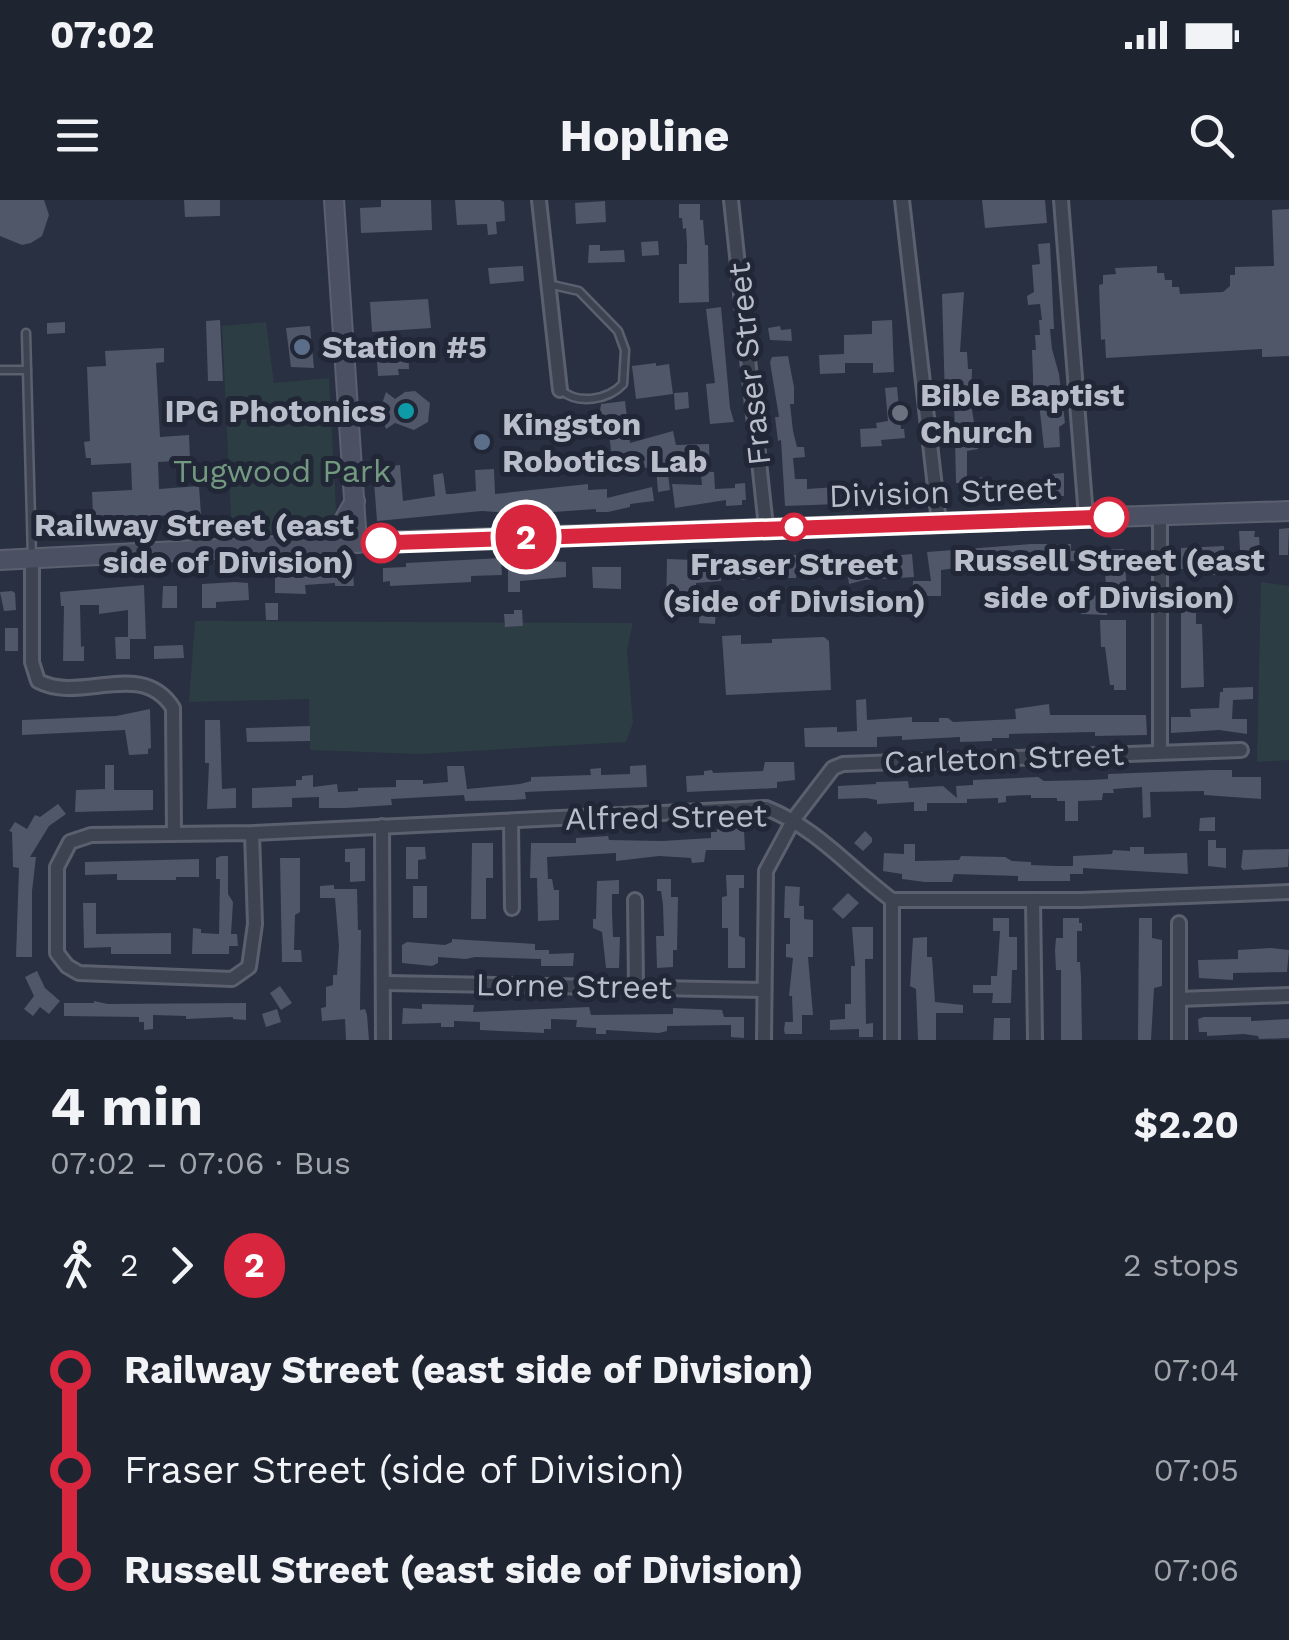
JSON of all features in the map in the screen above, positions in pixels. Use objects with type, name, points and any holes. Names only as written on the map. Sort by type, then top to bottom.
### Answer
[{"type":"main road","points":[[334,200],[357,543]]},
{"type":"main road","points":[[316,544],[336,534],[355,500]]},
{"type":"main road","name":"Division Street","points":[[0,560],[316,544],[1289,511]]},
{"type":"street","points":[[539,200],[560,390]]},
{"type":"street","name":"Fraser Street","points":[[730,200],[766,528]]},
{"type":"street","points":[[902,200],[939,522]]},
{"type":"street","points":[[1061,200],[1086,517]]},
{"type":"street","points":[[1160,516],[1160,752]]},
{"type":"street","points":[[32,558],[32,662],[38,681],[56,687],[141,684],[164,694],[173,708],[174,834]]},
{"type":"street","name":"Carleton Street","points":[[764,1040],[766,871],[794,819],[833,768],[843,764],[1241,750]]},
{"type":"street","name":"Alfred Street","points":[[252,833],[255,924],[249,967],[232,978],[79,974],[56,953],[56,866],[70,842],[91,835],[252,833],[766,808],[794,819],[892,900]]},
{"type":"street","points":[[511,821],[512,908]]},
{"type":"street","points":[[382,826],[383,1040]]},
{"type":"street","points":[[892,1040],[892,900],[1034,901],[1289,892]]},
{"type":"street","points":[[635,900],[636,987]]},
{"type":"street","points":[[1034,901],[1035,1040]]},
{"type":"street","points":[[1179,1040],[1180,923]]},
{"type":"street","name":"Lorne Street","points":[[385,983],[764,990]]},
{"type":"street","points":[[1179,999],[1289,995]]},
{"type":"lane","points":[[548,284],[579,290],[618,331],[624,350],[623,384],[614,394],[578,398],[560,390]]},
{"type":"lane","points":[[26,334],[32,558]]},
{"type":"lane","points":[[0,370],[26,370]]},
{"type":"green space","name":"Tugwood Park","points":[[266,322],[274,383],[329,378],[336,511],[328,519],[304,529],[232,534],[222,326]]},
{"type":"green space","points":[[1261,582],[1289,586],[1289,760],[1257,762]]},
{"type":"green space","points":[[195,621],[633,623],[627,650],[633,723],[626,742],[420,754],[310,750],[309,699],[189,702]]},
{"type":"building","points":[[0,200],[44,200],[49,215],[42,236],[22,245],[0,236]]},
{"type":"building","points":[[184,200],[220,200],[220,216],[185,217]]},
{"type":"building","points":[[381,200],[431,200],[432,230],[361,233],[360,208],[381,207]]},
{"type":"building","points":[[455,200],[500,200],[504,202],[505,221],[496,222],[497,234],[488,235],[487,224],[457,225]]},
{"type":"building","points":[[982,200],[1045,200],[1047,223],[985,228]]},
{"type":"building","points":[[605,201],[606,222],[576,224],[575,203]]},
{"type":"building","points":[[679,204],[700,204],[700,220],[708,245],[709,302],[679,303],[679,264],[687,264],[687,245]]},
{"type":"building","points":[[1289,209],[1289,356],[1262,357],[1262,349],[1106,358],[1105,339],[1101,340],[1099,285],[1103,284],[1103,275],[1116,274],[1115,268],[1157,266],[1157,273],[1172,280],[1172,287],[1179,287],[1180,294],[1223,292],[1230,286],[1235,267],[1274,266],[1272,210]]},
{"type":"building","points":[[658,241],[659,255],[642,256],[641,242]]},
{"type":"building","points":[[1050,243],[1054,329],[1050,329],[1065,423],[1059,427],[1060,447],[1044,448],[1037,385],[1033,386],[1032,350],[1036,350],[1035,335],[1040,335],[1042,320],[1040,304],[1028,305],[1027,296],[1034,292],[1032,265],[1040,264],[1038,244]]},
{"type":"building","points":[[589,245],[600,245],[600,251],[624,250],[625,262],[588,263]]},
{"type":"building","points":[[523,266],[524,281],[490,284],[488,268]]},
{"type":"building","points":[[964,292],[960,352],[967,352],[968,369],[972,369],[971,403],[978,449],[967,451],[967,479],[986,477],[987,483],[1024,483],[1052,481],[1052,474],[1064,473],[1064,496],[960,499],[960,483],[956,483],[954,400],[945,400],[942,294]]},
{"type":"building","points":[[428,299],[431,328],[372,332],[370,302]]},
{"type":"building","points":[[721,307],[734,422],[710,424],[706,384],[715,383],[706,309]]},
{"type":"building","points":[[220,320],[223,381],[208,381],[206,321]]},
{"type":"building","points":[[892,320],[894,372],[873,373],[873,363],[845,363],[845,373],[820,374],[819,355],[844,354],[844,335],[872,334],[872,321]]},
{"type":"building","points":[[65,322],[65,333],[47,334],[47,323]]},
{"type":"building","name":"Station #5","points":[[310,326],[314,368],[291,367],[286,328]]},
{"type":"building","points":[[780,326],[781,330],[791,329],[792,341],[770,340],[768,328]]},
{"type":"building","points":[[408,346],[409,369],[398,369],[399,375],[378,376],[376,347]]},
{"type":"building","points":[[164,348],[164,362],[156,363],[160,437],[189,435],[190,460],[158,462],[159,489],[199,486],[201,514],[100,518],[93,515],[92,492],[132,490],[131,463],[91,465],[91,458],[86,458],[84,442],[90,441],[87,367],[106,366],[105,351]]},
{"type":"building","points":[[788,356],[794,387],[794,404],[790,404],[793,431],[797,447],[804,447],[805,457],[793,458],[795,479],[807,479],[807,489],[836,487],[839,504],[785,506],[781,440],[778,441],[775,417],[779,417],[770,362],[772,357]]},
{"type":"building","points":[[669,364],[673,394],[636,399],[632,366]]},
{"type":"building","points":[[897,387],[905,438],[881,440],[882,446],[861,447],[860,429],[877,428],[876,423],[888,421],[885,388]]},
{"type":"building","name":"IPG Photonics","points":[[415,391],[430,403],[428,422],[414,430],[395,423],[386,429],[380,410],[386,392],[395,399]]},
{"type":"building","points":[[688,392],[689,408],[675,410],[674,393]]},
{"type":"building","points":[[625,401],[630,443],[673,431],[676,445],[709,444],[715,489],[745,483],[746,500],[742,500],[742,505],[726,506],[726,500],[675,508],[672,484],[702,485],[700,465],[667,467],[670,490],[658,492],[656,467],[613,470],[609,432],[602,430],[601,404]]},
{"type":"building","points":[[400,465],[403,501],[435,496],[433,475],[443,473],[446,494],[476,491],[475,470],[494,469],[495,494],[588,484],[588,490],[607,489],[607,498],[652,487],[654,501],[608,512],[482,511],[377,521],[373,468]]},
{"type":"building","points":[[1289,528],[1288,555],[1279,555],[1279,529]]},
{"type":"building","points":[[1239,531],[1255,531],[1254,537],[1259,537],[1260,549],[1252,559],[1252,568],[1241,568]]},
{"type":"building","points":[[1071,544],[1071,551],[1124,549],[1127,592],[1106,593],[1105,566],[1076,566],[1076,561],[1059,561],[1059,557],[1022,557],[994,560],[995,570],[971,574],[957,575],[957,568],[941,570],[941,596],[912,600],[913,581],[931,581],[927,552]]},
{"type":"building","points":[[1224,546],[1225,574],[1212,575],[1212,568],[1181,569],[1181,548]]},
{"type":"building","points":[[912,554],[914,577],[849,584],[846,564],[851,560]]},
{"type":"building","points":[[796,555],[796,578],[740,580],[740,558]]},
{"type":"building","points":[[501,558],[502,575],[471,576],[471,582],[390,586],[390,581],[383,582],[383,568],[406,567],[406,563]]},
{"type":"building","points":[[667,559],[724,561],[721,581],[696,583],[696,612],[666,612]]},
{"type":"building","points":[[525,560],[566,562],[566,577],[520,581],[520,592],[508,592],[508,568],[525,568]]},
{"type":"building","points":[[592,567],[621,567],[621,589],[593,588]]},
{"type":"building","points":[[302,568],[353,572],[354,586],[305,585],[306,594],[275,593],[275,571]]},
{"type":"building","points":[[248,583],[249,600],[216,602],[216,608],[202,608],[202,584]]},
{"type":"building","points":[[144,585],[146,639],[130,639],[130,659],[116,659],[115,637],[128,637],[128,610],[99,614],[99,605],[80,605],[84,661],[63,661],[64,606],[60,592]]},
{"type":"building","points":[[163,586],[177,586],[177,608],[162,608]]},
{"type":"building","points":[[12,591],[16,610],[4,611],[0,592]]},
{"type":"building","points":[[1217,591],[1232,591],[1232,606],[1217,606]]},
{"type":"building","points":[[1082,595],[1108,596],[1107,615],[1081,614]]},
{"type":"building","points":[[1196,595],[1196,624],[1202,624],[1204,687],[1181,688],[1181,596]]},
{"type":"building","points":[[265,603],[278,603],[278,620],[266,620]]},
{"type":"building","points":[[700,605],[716,606],[715,624],[699,623]]},
{"type":"building","points":[[514,610],[522,610],[523,626],[505,627],[504,614],[514,614]]},
{"type":"building","points":[[1100,620],[1126,620],[1126,690],[1114,690],[1114,685],[1110,685],[1105,647],[1101,647]]},
{"type":"building","points":[[5,628],[18,628],[18,651],[5,651]]},
{"type":"building","points":[[741,635],[741,644],[824,637],[829,641],[831,690],[726,695],[722,636]]},
{"type":"building","points":[[183,645],[184,658],[154,659],[154,646]]},
{"type":"building","points":[[1253,687],[1253,699],[1233,700],[1232,719],[1247,719],[1247,734],[1219,730],[1171,733],[1171,717],[1191,717],[1190,709],[1219,708],[1223,688]]},
{"type":"building","points":[[866,699],[867,720],[1016,719],[1015,709],[1049,704],[1050,715],[1146,715],[1147,735],[1009,734],[1009,738],[992,741],[960,742],[960,737],[902,740],[902,736],[877,737],[877,747],[805,747],[804,728],[857,731],[856,700]]},
{"type":"building","points":[[150,709],[148,754],[129,755],[125,730],[22,735],[22,720],[116,716]]},
{"type":"building","points":[[205,720],[220,720],[222,789],[236,788],[236,808],[207,809],[209,763],[205,763]]},
{"type":"building","points":[[310,726],[310,741],[247,742],[246,728]]},
{"type":"building","points":[[765,762],[794,762],[795,780],[777,782],[777,788],[687,792],[686,776],[704,775],[704,771],[712,770],[763,771]]},
{"type":"building","points":[[105,765],[114,765],[114,790],[153,790],[153,810],[75,812],[76,790],[105,789]]},
{"type":"building","points":[[646,765],[647,787],[525,792],[526,799],[513,800],[465,801],[464,795],[391,799],[392,805],[345,808],[319,808],[319,797],[292,798],[292,807],[252,808],[252,788],[296,786],[296,780],[302,780],[302,776],[313,775],[313,787],[337,784],[338,792],[358,791],[396,787],[396,780],[448,782],[447,766],[464,766],[467,789],[520,784],[531,781],[531,777],[591,775],[590,769],[601,768],[601,775],[630,774],[630,766]]},
{"type":"building","points":[[1232,770],[1232,777],[1261,777],[1261,799],[1204,795],[1204,791],[1150,792],[1151,817],[1143,818],[1142,787],[1113,789],[1114,793],[1103,793],[1102,800],[1078,801],[1078,821],[1065,821],[1065,801],[1031,795],[1006,796],[1006,802],[998,803],[998,798],[927,803],[927,811],[914,811],[914,802],[877,804],[877,800],[866,798],[838,799],[838,786],[876,782],[908,781],[909,788],[943,786],[957,798],[956,786],[973,785],[973,780],[1090,780],[1108,779],[1108,774]]},
{"type":"building","points":[[58,804],[66,814],[49,826],[30,857],[36,857],[32,957],[16,957],[19,868],[13,867],[9,831],[15,822],[27,829],[35,815],[40,817]]},
{"type":"building","points":[[1215,817],[1215,831],[1199,831],[1200,818]]},
{"type":"building","points":[[717,829],[744,830],[745,850],[706,850],[704,862],[659,856],[616,861],[616,853],[547,857],[548,879],[552,879],[554,890],[559,890],[559,920],[538,921],[537,878],[530,878],[531,843],[576,843],[576,838],[608,836],[609,840],[711,838],[711,832]]},
{"type":"building","points":[[865,831],[872,842],[863,851],[854,843]]},
{"type":"building","points":[[1208,840],[1216,840],[1216,848],[1226,848],[1226,868],[1208,866]]},
{"type":"building","points":[[472,843],[493,843],[493,878],[486,878],[486,919],[471,919]]},
{"type":"building","points":[[904,844],[915,844],[915,861],[1005,857],[1031,865],[1057,866],[1073,866],[1073,856],[1144,847],[1144,854],[1187,853],[1188,874],[1083,868],[1083,874],[1070,874],[1070,881],[1018,881],[1018,876],[954,874],[952,882],[925,882],[883,871],[884,853],[904,854]]},
{"type":"building","points":[[406,847],[425,847],[426,859],[418,860],[418,879],[406,879]]},
{"type":"building","points":[[365,848],[365,881],[350,882],[345,849]]},
{"type":"building","points":[[1289,849],[1288,867],[1241,867],[1243,850]]},
{"type":"building","points":[[228,856],[228,894],[233,902],[231,934],[237,934],[238,946],[229,946],[229,954],[192,954],[193,928],[201,929],[201,933],[219,934],[220,879],[216,879],[216,858]]},
{"type":"building","points":[[280,858],[300,858],[300,912],[295,915],[294,950],[301,950],[302,962],[282,962]]},
{"type":"building","points":[[199,859],[199,877],[117,880],[117,874],[85,875],[85,862]]},
{"type":"building","points":[[726,875],[744,875],[744,888],[739,888],[739,936],[745,938],[745,968],[728,968],[728,928],[722,928]]},
{"type":"building","points":[[657,879],[671,879],[671,897],[678,897],[673,967],[657,968],[656,936],[664,936]]},
{"type":"building","points":[[619,880],[619,894],[612,894],[612,913],[613,937],[620,937],[619,968],[606,968],[602,932],[593,928],[597,881]]},
{"type":"building","points":[[334,885],[334,889],[357,889],[360,1010],[365,1009],[367,1015],[369,1040],[346,1040],[345,1019],[322,1021],[326,987],[333,985],[333,975],[337,975],[339,946],[335,898],[320,898],[320,886]]},
{"type":"building","points":[[413,886],[427,886],[427,918],[413,918]]},
{"type":"building","points":[[785,886],[800,887],[799,906],[804,906],[804,919],[813,920],[813,957],[808,957],[813,1015],[802,1015],[802,1034],[785,1034],[784,1030],[785,1022],[793,1022],[789,996],[793,958],[786,957],[790,918],[784,918]]},
{"type":"building","points":[[848,893],[859,903],[843,919],[832,909]]},
{"type":"building","points":[[83,903],[96,903],[96,934],[171,933],[171,954],[111,954],[111,947],[84,948]]},
{"type":"building","points":[[993,918],[1009,918],[1009,937],[1017,937],[1011,1003],[992,1003],[993,993],[973,993],[973,985],[991,985],[991,976],[997,976],[1000,931],[993,931]]},
{"type":"building","points":[[1063,918],[1079,918],[1082,923],[1082,931],[1077,931],[1077,962],[1081,977],[1082,1040],[1061,1040],[1061,970],[1056,970],[1055,950],[1056,938],[1063,938]]},
{"type":"building","points":[[1139,918],[1152,918],[1152,938],[1162,940],[1162,986],[1154,988],[1151,1040],[1138,1040]]},
{"type":"building","points":[[852,927],[873,927],[873,959],[865,959],[866,1024],[873,1023],[873,1037],[859,1037],[859,1029],[830,1030],[830,1020],[845,1019],[845,1004],[851,1004],[851,966],[855,966]]},
{"type":"building","points":[[927,937],[935,1002],[963,1005],[963,1013],[936,1013],[936,1040],[918,1040],[916,989],[910,986],[913,938]]},
{"type":"building","points":[[452,939],[535,944],[535,950],[549,950],[549,954],[574,953],[573,966],[541,966],[541,959],[475,957],[438,957],[438,963],[432,966],[402,963],[402,945],[407,942],[445,945]]},
{"type":"building","points":[[1238,950],[1289,950],[1287,972],[1233,973],[1233,980],[1199,978],[1198,960],[1238,959]]},
{"type":"building","points":[[37,971],[45,988],[60,1001],[49,1014],[40,1007],[33,1016],[24,1009],[34,996],[25,977]]},
{"type":"building","points":[[280,986],[292,1003],[281,1010],[270,993]]},
{"type":"building","points":[[64,1003],[246,1003],[246,1020],[153,1015],[153,1029],[144,1030],[139,1017],[64,1016]]},
{"type":"building","points":[[422,1004],[474,1005],[473,1012],[589,1007],[591,1015],[673,1014],[673,1008],[722,1010],[724,1017],[744,1017],[744,1038],[731,1037],[731,1025],[667,1026],[667,1031],[659,1033],[606,1030],[606,1034],[596,1034],[596,1028],[576,1027],[577,1020],[551,1019],[551,1029],[544,1029],[544,1033],[480,1030],[480,1022],[454,1021],[454,1027],[441,1027],[441,1023],[402,1024],[403,1008],[422,1009]]},
{"type":"building","points":[[277,1009],[281,1022],[266,1027],[262,1014]]},
{"type":"building","points":[[994,1018],[1010,1018],[1010,1040],[993,1040]]},
{"type":"building","points":[[1198,1019],[1289,1019],[1289,1038],[1207,1036],[1207,1032],[1199,1032]]},
{"type":"bus line","name":"2","points":[[381,543],[1109,517]]},
{"type":"place","name":"Station #5","points":[[302,347]]},
{"type":"place","name":"IPG Photonics","points":[[406,411]]},
{"type":"place","name":"Bible Baptist Church","points":[[900,413]]},
{"type":"place","name":"Kingston Robotics Lab","points":[[482,442]]},
{"type":"place","name":"Russell Street (east side of Division)","points":[[1109,517]]},
{"type":"place","name":"Fraser Street (side of Division)","points":[[794,527]]},
{"type":"place","name":"Railway Street (east side of Division)","points":[[381,543]]}]
